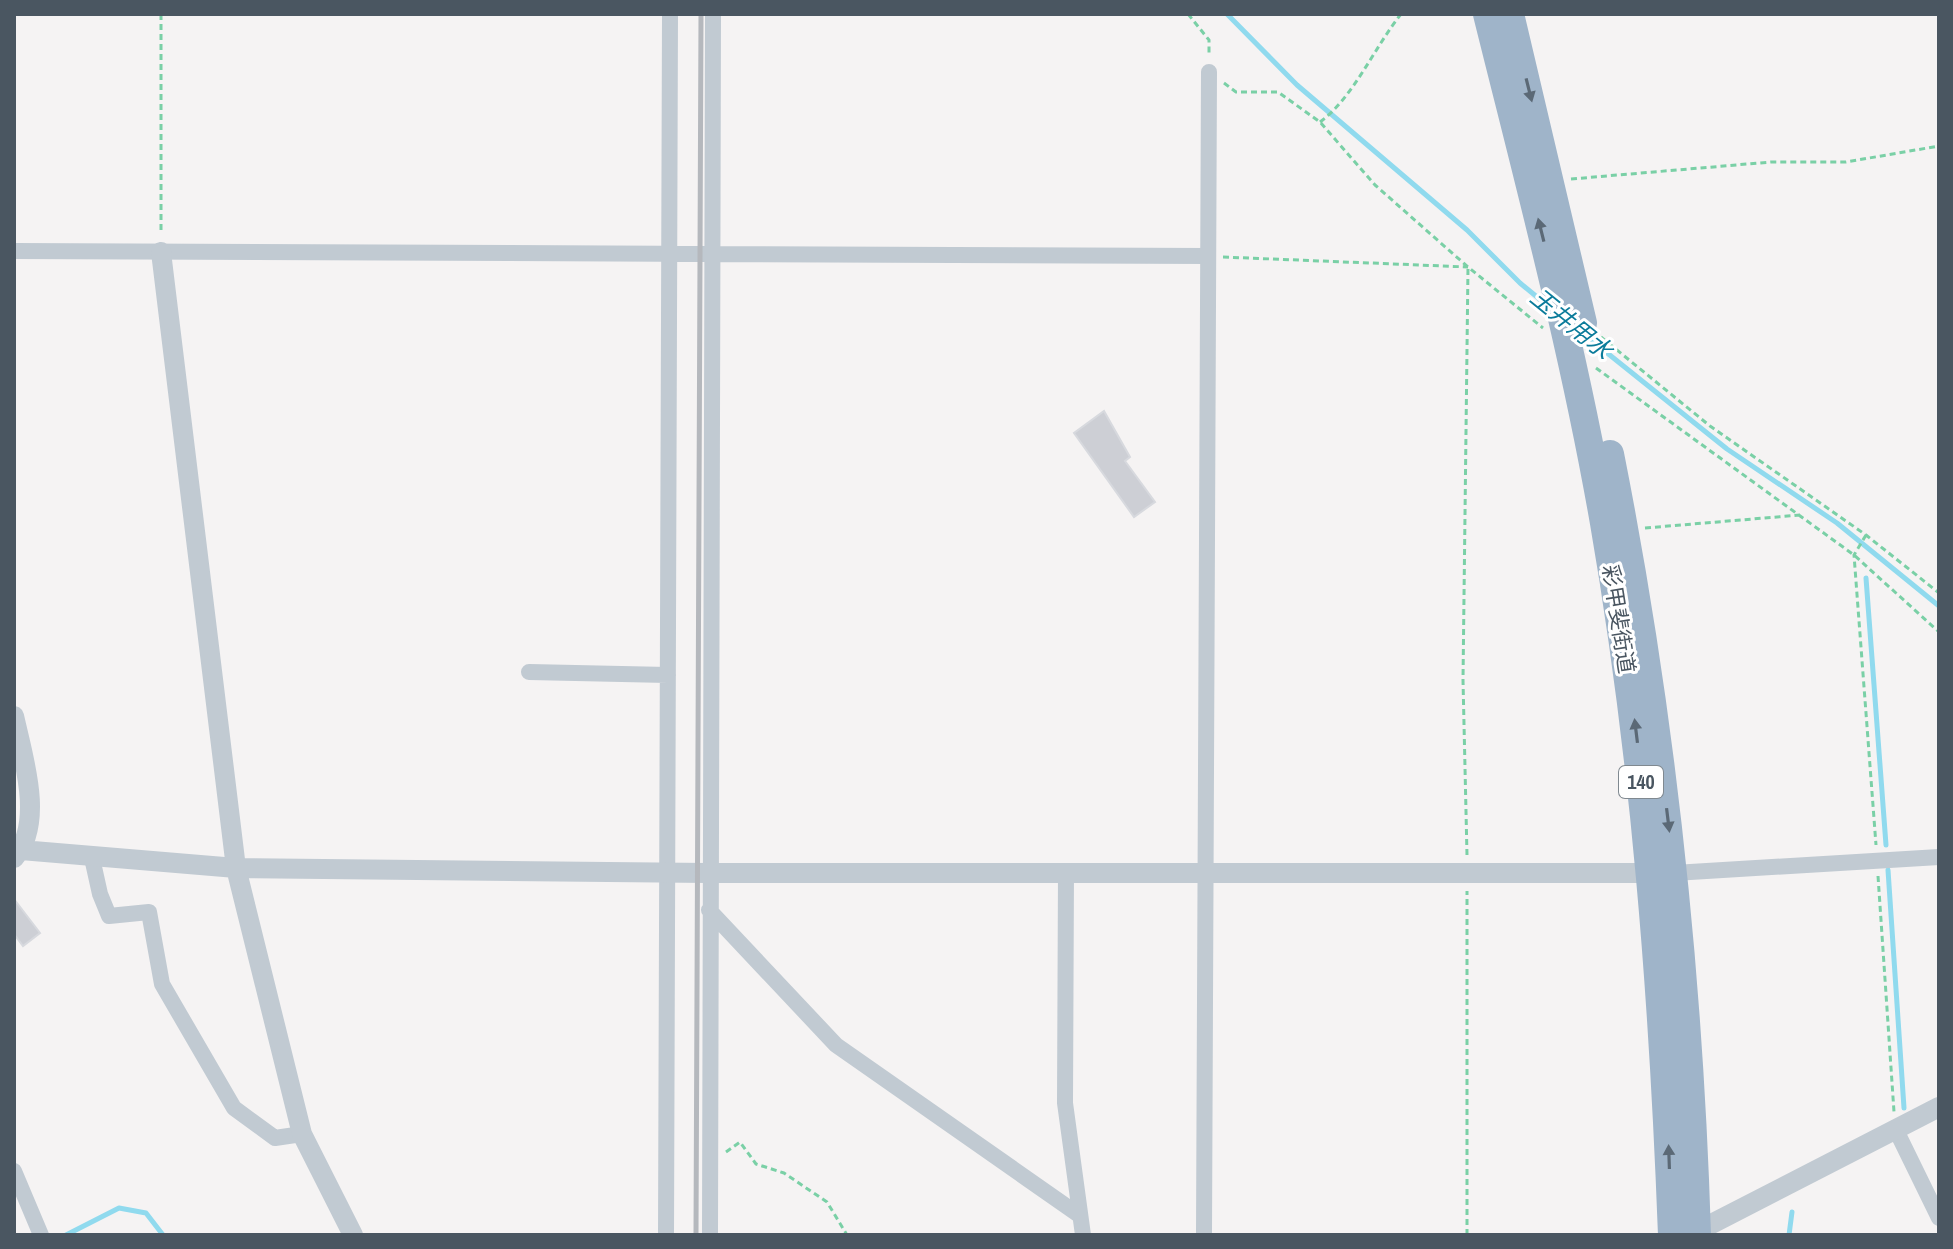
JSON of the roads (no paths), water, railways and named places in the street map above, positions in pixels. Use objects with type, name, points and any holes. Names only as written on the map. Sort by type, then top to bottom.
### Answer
[{"type":"highway","name":"彩甲斐街道","points":[[1487,14],[1559,305],[1581,346],[1625,529],[1656,721],[1663,873],[1666,1067],[1689,1234]]},
{"type":"highway","name":"彩甲斐街道","points":[[1510,14],[1552,179],[1581,346],[1626,663],[1663,873]]},
{"type":"street","points":[[666,1235],[670,14]]},
{"type":"street","points":[[710,1235],[708,873],[714,255],[713,14]]},
{"type":"street","points":[[1204,1235],[1209,72]]},
{"type":"street","points":[[14,251],[1208,256]]},
{"type":"street","points":[[161,252],[236,868],[302,1134],[353,1235]]},
{"type":"street","points":[[529,672],[668,675]]},
{"type":"street","points":[[14,716],[32,797],[17,854],[236,868],[708,873],[1663,873],[1939,857]]},
{"type":"street","points":[[92,858],[100,894],[109,916],[149,912],[162,984],[234,1108],[275,1138],[302,1134]]},
{"type":"street","points":[[1066,871],[1065,1103],[1083,1235]]},
{"type":"street","points":[[709,910],[836,1045],[1079,1215]]},
{"type":"street","points":[[1689,1234],[1939,1107]]},
{"type":"street","points":[[1895,1128],[1939,1218]]},
{"type":"street","points":[[14,1171],[18,1189],[41,1235]]},
{"type":"waterway","name":"玉井用水","points":[[1227,14],[1297,85],[1467,230],[1548,306]]},
{"type":"waterway","name":"玉井用水","points":[[1581,332],[1727,449],[1837,523],[1939,606]]},
{"type":"waterway","points":[[1866,578],[1886,845]]},
{"type":"waterway","points":[[1888,870],[1904,1108]]},
{"type":"waterway","points":[[66,1235],[119,1208],[146,1213],[163,1235]]},
{"type":"waterway","points":[[1789,1235],[1792,1212]]},
{"type":"railway","points":[[696,1235],[701,14]]}]
